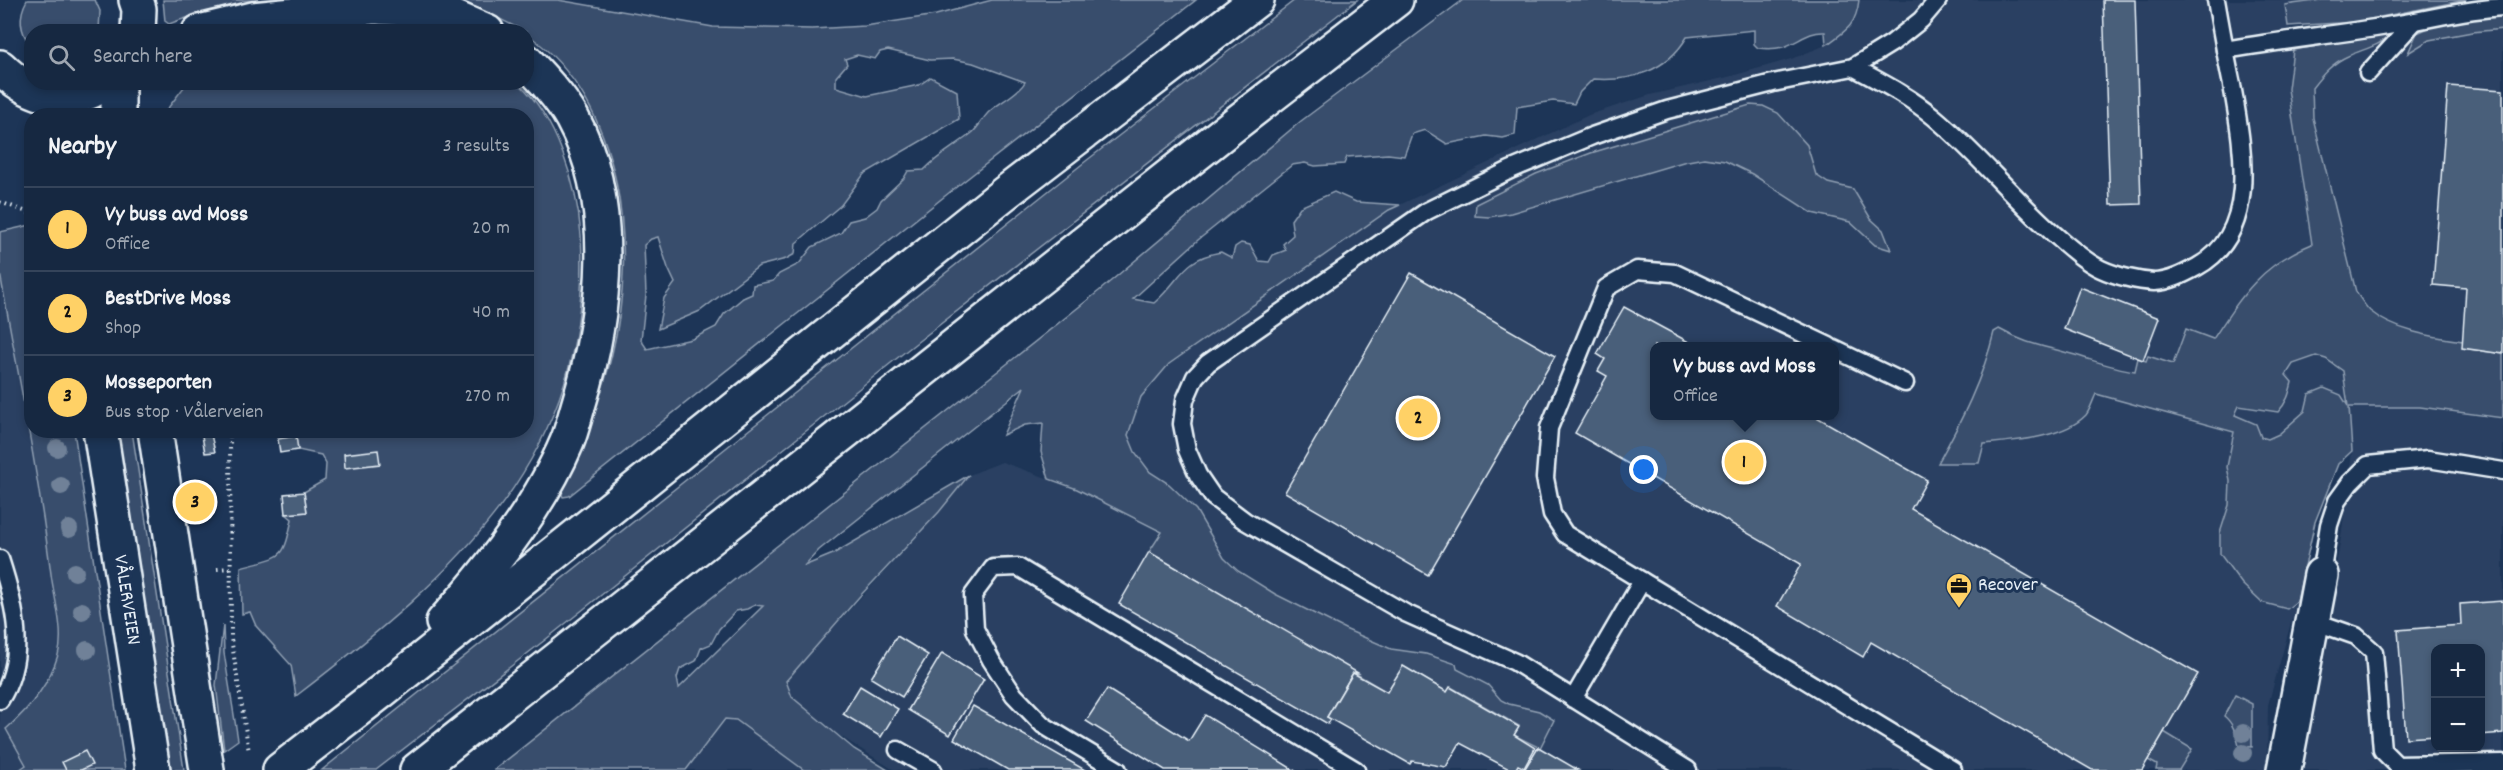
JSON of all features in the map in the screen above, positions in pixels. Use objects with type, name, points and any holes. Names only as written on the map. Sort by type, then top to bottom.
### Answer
[{"type":"main road","points":[[136,0],[139,9],[138,24]]},
{"type":"main road","points":[[265,765],[320,739],[1005,193],[1257,0]]},
{"type":"main road","points":[[417,770],[1222,134],[1396,0]]},
{"type":"main road","points":[[232,24],[253,19],[374,8],[421,10],[452,16],[470,24]]},
{"type":"main road","points":[[0,67],[36,104],[55,97],[78,96],[94,90]]},
{"type":"main road","points":[[382,691],[478,582],[542,490],[567,441],[596,339],[603,276],[600,209],[589,161],[572,119],[547,82],[534,69]]},
{"type":"main road","points":[[118,90],[118,108]]},
{"type":"main road","name":"VÅLERVEIEN","points":[[101,438],[153,770]]},
{"type":"main road","points":[[156,438],[207,770]]},
{"type":"main road","points":[[2284,770],[2321,575]]},
{"type":"lane","points":[[1688,770],[1515,662],[1405,613],[1245,522],[1213,497],[1198,475],[1187,450],[1182,424],[1185,400],[1195,377],[1209,363],[1418,217],[1510,170],[1592,136],[1667,110],[1773,83],[1853,67],[1892,43],[1921,20],[1938,0]]},
{"type":"lane","points":[[1853,67],[1892,87],[1933,116],[2070,248],[2102,269],[2156,282],[2181,276],[2204,264],[2223,244],[2237,218],[2243,181],[2241,135],[2216,0]]},
{"type":"lane","points":[[2225,51],[2292,38],[2355,31],[2477,9],[2503,7]]},
{"type":"lane","points":[[2368,73],[2415,21]]},
{"type":"lane","points":[[1821,342],[1675,273],[1637,270],[1606,288],[1549,428],[1545,478],[1552,513],[1565,534],[1953,770]]},
{"type":"lane","points":[[1839,351],[1905,383]]},
{"type":"lane","points":[[2321,575],[2329,525],[2337,501],[2350,483],[2368,465],[2428,459],[2503,471]]},
{"type":"lane","points":[[0,559],[6,603],[17,624],[13,672],[0,700]]},
{"type":"lane","points":[[1118,770],[1043,726],[1014,695],[991,660],[975,628],[973,595],[993,568],[1018,567],[1356,770]]},
{"type":"lane","points":[[1573,699],[1642,581]]},
{"type":"lane","points":[[2313,621],[2356,636],[2374,652],[2382,750],[2397,765],[2503,763]]},
{"type":"lane","points":[[897,750],[933,770]]},
{"type":"path","points":[[0,202],[24,211]]},
{"type":"path","points":[[230,438],[233,655],[265,765]]},
{"type":"path","points":[[217,569],[230,568]]},
{"type":"shaded area","points":[[27,0],[95,0],[100,11],[99,24],[24,24],[24,35],[21,18]]},
{"type":"shaded area","points":[[163,0],[281,0],[224,8],[169,24],[165,21]]},
{"type":"shaded area","points":[[453,0],[558,0],[713,27],[812,29],[865,26],[936,15],[992,0],[1196,0],[950,192],[569,496],[563,497],[560,490],[589,424],[612,354],[620,312],[623,269],[622,224],[616,180],[603,137],[585,98],[560,63],[534,40],[534,24],[510,24],[478,8]],"holes":[[[888,50],[930,60],[953,59],[973,63],[1025,82],[1014,94],[990,111],[972,133],[924,170],[908,171],[904,178],[881,200],[877,208],[865,217],[849,221],[841,233],[812,247],[799,264],[779,274],[773,281],[753,285],[752,294],[743,298],[724,314],[716,327],[692,339],[647,349],[641,340],[646,295],[644,245],[658,237],[675,283],[664,298],[658,329],[700,311],[759,266],[786,259],[795,254],[796,243],[841,205],[864,174],[959,119],[957,91],[931,77],[919,85],[867,96],[836,87],[836,77],[847,64],[845,59],[857,55],[875,59],[880,52]]]},
{"type":"shaded area","points":[[1295,0],[1357,0],[911,347],[545,640],[376,770],[322,770],[1086,161]]},
{"type":"shaded area","points":[[1463,0],[1859,0],[1853,22],[1826,45],[1825,32],[1814,33],[1789,45],[1771,49],[1758,48],[1754,44],[1754,30],[1687,37],[1669,58],[1647,72],[1621,78],[1593,79],[1580,92],[1574,104],[1553,101],[1517,107],[1515,135],[1503,138],[1486,136],[1447,144],[1425,130],[1412,134],[1404,156],[1388,154],[1347,157],[1344,164],[1292,165],[1198,240],[1133,299],[1154,303],[1190,265],[1208,255],[1221,252],[1232,258],[1235,247],[1241,243],[1250,245],[1259,261],[1269,262],[1273,255],[1286,250],[1283,244],[1293,235],[1291,220],[1300,207],[1334,192],[1356,202],[1400,205],[1389,210],[1169,364],[1141,397],[1128,435],[1135,452],[1150,472],[1169,484],[1196,510],[1224,558],[1238,571],[1275,594],[1391,649],[1426,654],[1456,664],[1457,669],[1488,685],[1501,700],[1539,711],[1554,720],[1540,748],[1514,735],[1519,726],[1451,687],[1447,692],[1403,666],[1387,692],[1149,552],[1162,532],[1077,489],[1049,479],[1041,452],[1043,423],[1025,425],[1003,435],[1024,387],[819,550],[804,566],[833,554],[969,475],[939,512],[859,597],[786,681],[792,697],[854,749],[888,770],[804,770],[736,720],[725,719],[686,770],[494,770],[1099,291],[1301,121]],"holes":[[[755,605],[763,606],[679,688],[677,678],[680,669],[696,661],[701,648],[711,644],[719,629],[736,611]]]},
{"type":"shaded area","points":[[1859,0],[2466,0],[2355,22],[2289,26],[2293,49],[2503,13],[2503,770],[2300,770],[2341,538],[2352,452],[2338,464],[2315,522],[2297,601],[2268,705],[2265,770],[894,770],[834,732],[792,697],[786,681],[939,512],[969,475],[1002,462],[1077,489],[1208,529],[1196,510],[1169,484],[1150,472],[1135,452],[1128,434],[1141,397],[1169,364],[1389,210],[1589,115],[1650,95],[1728,77],[1791,59],[1826,45],[1846,31],[1856,18]]},
{"type":"shaded area","points":[[2322,0],[2466,0],[2355,22],[2288,26],[2285,5]]},
{"type":"shaded area","points":[[2503,13],[2503,29],[2429,40],[2408,53],[2417,33],[2433,26]]},
{"type":"shaded area","points":[[2390,34],[2376,45],[2337,62],[2312,88],[2313,118],[2356,292],[2370,311],[2390,324],[2427,335],[2463,341],[2463,348],[2503,354],[2503,418],[2420,407],[2349,407],[2352,451],[2338,464],[2315,522],[2297,601],[2287,609],[2261,602],[2242,584],[2220,554],[2220,533],[2229,505],[2230,481],[2227,467],[2234,432],[2096,394],[2086,415],[2065,429],[2038,437],[1984,444],[1979,463],[1938,463],[1970,399],[1984,366],[1994,332],[1999,329],[2027,342],[2127,370],[2135,371],[2138,358],[2146,361],[2148,356],[2173,364],[2186,329],[2213,339],[2254,283],[2279,262],[2312,244],[2288,89],[2293,50]],"holes":[[[2316,356],[2326,359],[2343,371],[2348,406],[2341,395],[2324,388],[2309,394],[2305,411],[2279,434],[2268,439],[2261,437],[2256,424],[2235,415],[2239,406],[2278,412],[2289,395],[2292,382],[2286,375],[2293,364]]]},
{"type":"shaded area","points":[[182,90],[525,90],[544,114],[554,133],[563,153],[575,195],[581,235],[579,313],[564,383],[538,446],[503,503],[459,555],[409,604],[296,696],[291,665],[256,626],[250,612],[242,614],[241,567],[273,558],[283,550],[292,519],[286,514],[307,512],[304,492],[325,480],[326,464],[321,455],[298,450],[296,438],[534,438],[534,108],[168,108]]},
{"type":"shaded area","points":[[1750,105],[1763,106],[1778,113],[1807,145],[1816,175],[1828,183],[1853,189],[1871,219],[1883,230],[1891,250],[1875,245],[1850,222],[1812,213],[1752,174],[1725,161],[1704,158],[1683,162],[1511,213],[1489,217],[1475,216],[1476,204],[1536,174],[1591,153]]},
{"type":"shaded area","points":[[24,227],[24,406],[0,273],[0,232]]},
{"type":"shaded area","points":[[0,273],[24,409],[24,438],[29,438],[47,540],[60,637],[58,654],[48,679],[34,702],[6,729],[26,765],[19,770],[0,770]]},
{"type":"shaded area","points":[[30,438],[75,438],[125,770],[19,770],[26,765],[6,729],[23,713],[44,686],[54,666],[60,646],[58,615]]},
{"type":"shaded area","points":[[118,438],[133,438],[184,770],[169,770]]},
{"type":"shaded area","points":[[223,625],[224,653],[238,740],[224,750],[216,685]]},
{"type":"shaded area","points":[[2235,695],[2252,704],[2252,747],[2239,746],[2232,726],[2224,716]]},
{"type":"shaded area","points":[[724,719],[736,720],[804,770],[686,770]]},
{"type":"shaded area","points":[[2164,732],[2192,749],[2179,770],[2156,770],[2157,765],[2148,760]]},
{"type":"building","points":[[2103,0],[2135,0],[2141,204],[2110,205]]},
{"type":"building","points":[[2448,86],[2503,90],[2503,354],[2462,348],[2466,288],[2433,285]]},
{"type":"building","points":[[1411,273],[1555,356],[1428,575],[1285,492]]},
{"type":"building","points":[[2080,287],[2159,318],[2143,360],[2064,329]]},
{"type":"building","points":[[1624,307],[1689,342],[1650,342],[1650,420],[1822,420],[1927,480],[1911,509],[2198,674],[2142,770],[2092,770],[1871,642],[1863,657],[1777,606],[1801,564],[1575,433],[1607,376],[1598,371],[1605,359],[1597,354]]},
{"type":"building","points":[[202,438],[212,438],[215,452],[205,453]]},
{"type":"building","points":[[296,438],[298,450],[280,453],[278,439]]},
{"type":"building","points":[[378,450],[380,464],[345,468],[344,454]]},
{"type":"building","points":[[304,492],[307,512],[286,514],[284,494]]},
{"type":"building","points":[[1149,552],[1358,673],[1353,673],[1327,717],[1331,719],[1328,724],[1119,604]]},
{"type":"building","points":[[2503,601],[2503,733],[2485,735],[2485,644],[2431,644],[2431,736],[2406,738],[2398,630],[2461,625],[2460,604]]},
{"type":"building","points":[[897,636],[928,655],[902,697],[871,678]]},
{"type":"building","points":[[942,653],[984,679],[950,735],[908,710]]},
{"type":"building","points":[[1403,666],[1447,692],[1450,687],[1519,727],[1514,735],[1535,748],[1524,768],[1518,765],[1515,770],[1511,770],[1460,743],[1446,767],[1412,761],[1410,764],[1327,717],[1353,673],[1387,692]]},
{"type":"building","points":[[860,686],[898,709],[881,737],[843,714]]},
{"type":"building","points":[[1107,689],[1189,741],[1205,715],[1294,770],[1165,770],[1086,721]]},
{"type":"building","points":[[973,706],[1085,770],[1008,770],[954,739]]},
{"type":"building","points":[[1538,747],[1540,748],[1578,770],[1524,770]]},
{"type":"building","points":[[85,751],[92,765],[81,770],[66,770],[62,762]]},
{"type":"place","name":"BestDrive Moss","points":[[1418,418]]},
{"type":"place","name":"Vy buss avd Moss","points":[[1744,462]]},
{"type":"place","name":"Mosseporten","points":[[195,502]]},
{"type":"place","name":"Recover","points":[[1959,609]]}]
